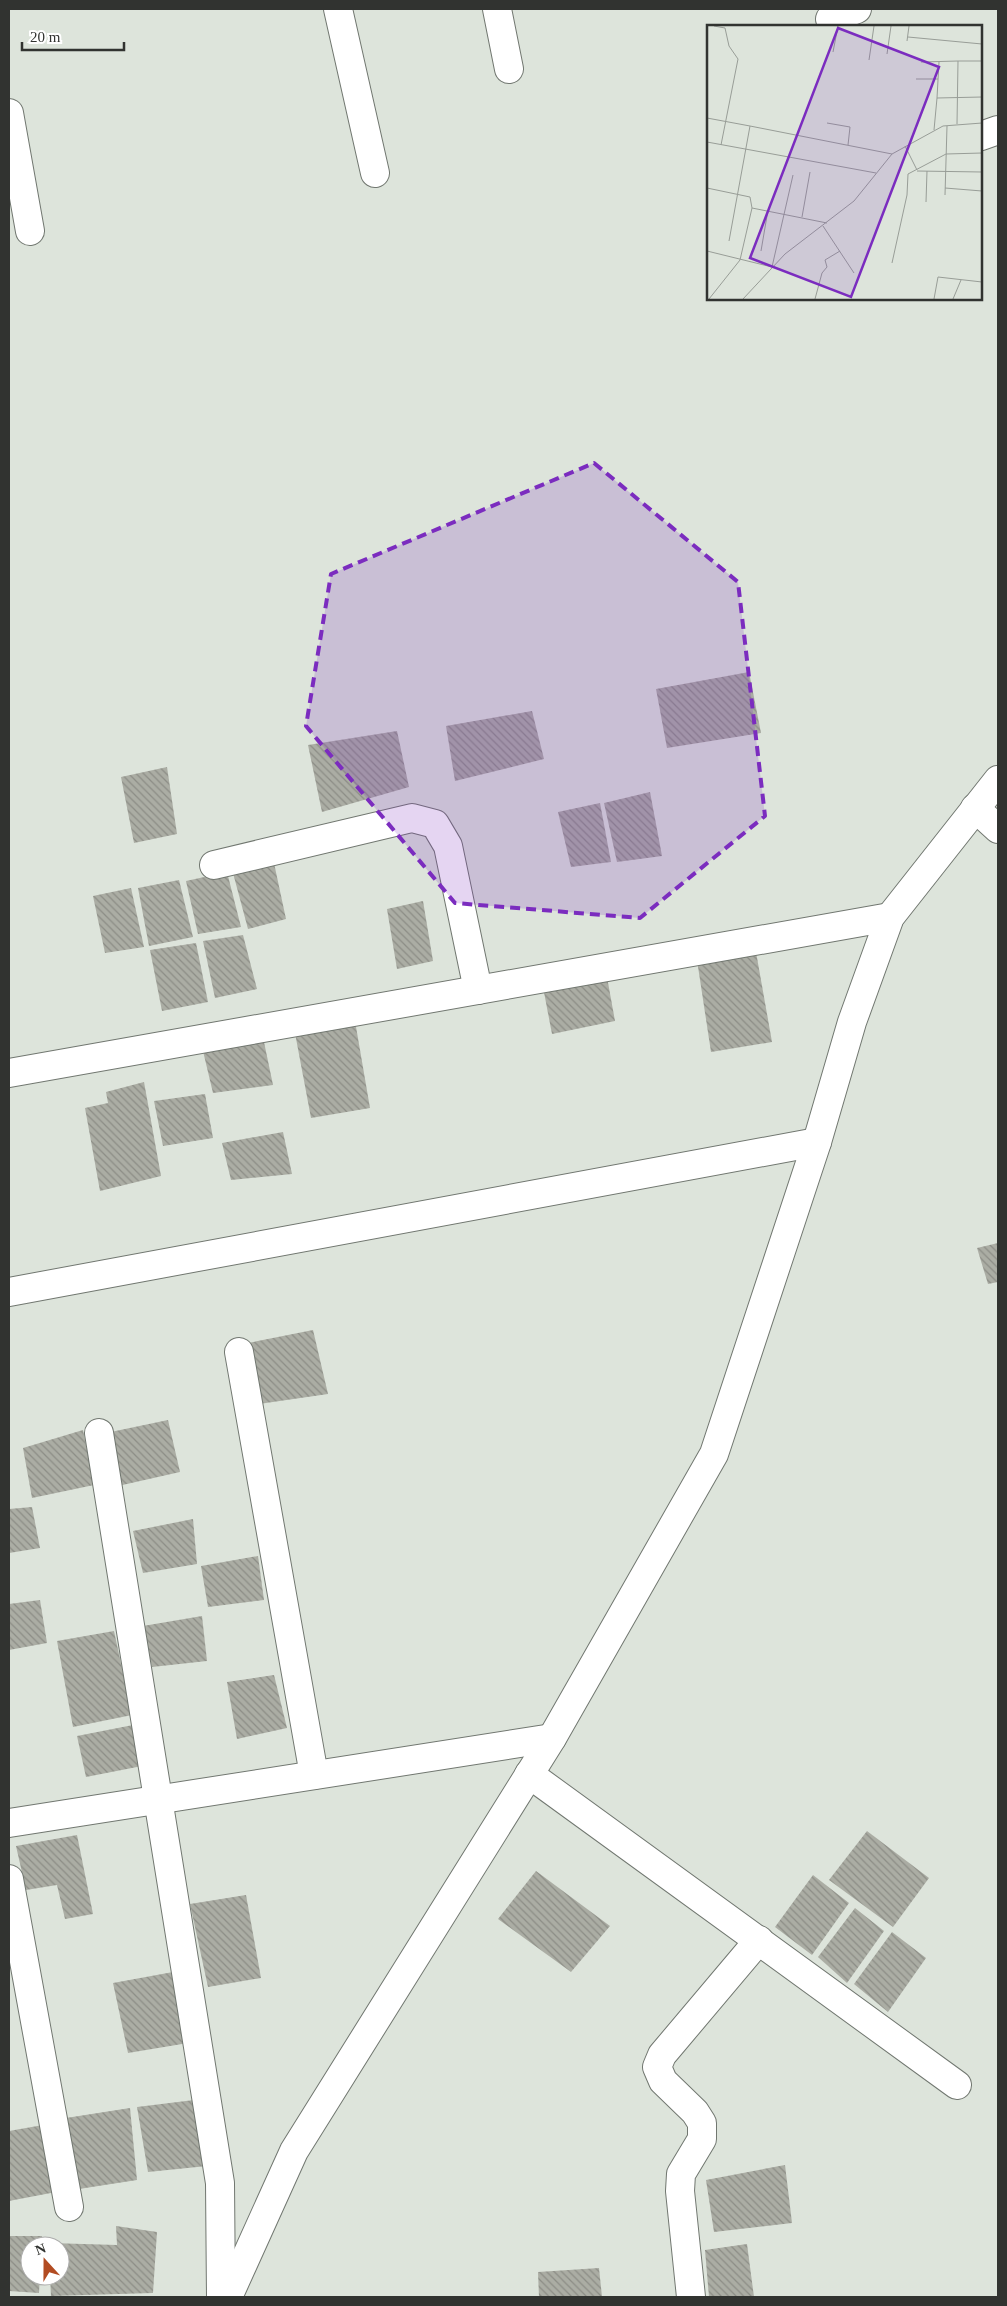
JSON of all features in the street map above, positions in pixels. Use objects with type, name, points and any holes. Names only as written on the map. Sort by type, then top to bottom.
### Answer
[{"type":"street","points":[[338,9],[375,173]]},
{"type":"street","points":[[497,9],[509,69]]},
{"type":"street","points":[[830,19],[857,9]]},
{"type":"street","points":[[9,113],[30,231]]},
{"type":"street","points":[[982,136],[998,130]]},
{"type":"street","points":[[228,2297],[294,2151],[552,1738],[714,1454],[817,1142],[852,1022],[898,907],[998,780]]},
{"type":"street","points":[[975,808],[998,829]]},
{"type":"street","points":[[214,864],[412,818],[435,824],[448,846],[478,990]]},
{"type":"street","points":[[9,1073],[478,990],[898,907]]},
{"type":"street","points":[[9,1292],[817,1142]]},
{"type":"street","points":[[239,1352],[314,1775]]},
{"type":"street","points":[[99,1433],[156,1800],[220,2183],[221,2297]]},
{"type":"street","points":[[9,1823],[552,1738]]},
{"type":"street","points":[[529,1774],[957,2085]]},
{"type":"street","points":[[9,1879],[68,2207]]},
{"type":"street","points":[[691,2297],[680,2191],[681,2174],[702,2139],[702,2123],[695,2112],[663,2081],[657,2067],[662,2056],[759,1940]]},
{"type":"highlighted area","points":[[594,463],[738,582],[765,816],[640,918],[455,903],[306,726],[331,574]]},
{"type":"building","points":[[749,672],[761,733],[667,748],[656,689]]},
{"type":"building","points":[[532,711],[544,759],[455,781],[446,726]]},
{"type":"building","points":[[397,731],[409,787],[322,812],[308,745]]},
{"type":"building","points":[[167,767],[177,834],[134,843],[121,777]]},
{"type":"building","points":[[650,792],[662,856],[617,862],[604,803]]},
{"type":"building","points":[[600,803],[611,862],[571,867],[558,812]]},
{"type":"building","points":[[274,863],[286,919],[248,929],[233,873]]},
{"type":"building","points":[[227,872],[241,927],[198,934],[186,881]]},
{"type":"building","points":[[179,880],[193,937],[149,946],[138,888]]},
{"type":"building","points":[[131,888],[144,947],[105,953],[93,896]]},
{"type":"building","points":[[423,901],[433,961],[397,969],[387,909]]},
{"type":"building","points":[[243,935],[257,989],[215,998],[203,941]]},
{"type":"building","points":[[196,943],[208,1002],[162,1011],[150,950]]},
{"type":"building","points":[[756,952],[772,1042],[711,1052],[697,960]]},
{"type":"building","points":[[607,977],[615,1021],[552,1034],[543,987]]},
{"type":"building","points":[[355,1021],[370,1108],[311,1118],[295,1033]]},
{"type":"building","points":[[264,1042],[273,1085],[213,1093],[203,1051]]},
{"type":"building","points":[[144,1082],[161,1176],[100,1191],[85,1108],[108,1103],[106,1092]]},
{"type":"building","points":[[205,1094],[213,1138],[163,1146],[154,1101]]},
{"type":"building","points":[[283,1132],[292,1174],[231,1180],[222,1143]]},
{"type":"building","points":[[998,1243],[998,1282],[988,1284],[977,1248]]},
{"type":"building","points":[[313,1330],[328,1394],[259,1404],[248,1343]]},
{"type":"building","points":[[168,1420],[180,1472],[118,1486],[106,1433]]},
{"type":"building","points":[[83,1430],[94,1485],[32,1498],[23,1448]]},
{"type":"building","points":[[32,1507],[40,1548],[9,1553],[9,1509]]},
{"type":"building","points":[[193,1519],[197,1564],[143,1573],[133,1531]]},
{"type":"building","points":[[258,1556],[264,1600],[208,1607],[201,1566]]},
{"type":"building","points":[[40,1600],[47,1643],[9,1650],[9,1604]]},
{"type":"building","points":[[202,1616],[207,1661],[152,1667],[143,1626]]},
{"type":"building","points":[[114,1631],[132,1715],[73,1727],[57,1641]]},
{"type":"building","points":[[274,1675],[287,1728],[237,1739],[227,1682]]},
{"type":"building","points":[[133,1725],[142,1766],[86,1777],[77,1736]]},
{"type":"building","points":[[867,1831],[929,1878],[893,1927],[829,1880]]},
{"type":"building","points":[[77,1835],[93,1914],[65,1919],[57,1885],[26,1890],[16,1846]]},
{"type":"building","points":[[536,1871],[610,1926],[571,1972],[498,1919]]},
{"type":"building","points":[[813,1875],[849,1903],[812,1955],[775,1927]]},
{"type":"building","points":[[246,1895],[261,1978],[208,1987],[190,1904]]},
{"type":"building","points":[[855,1908],[884,1931],[847,1983],[818,1957]]},
{"type":"building","points":[[892,1932],[926,1958],[888,2012],[854,1984]]},
{"type":"building","points":[[173,1972],[188,2043],[128,2053],[113,1983]]},
{"type":"building","points":[[194,2100],[207,2166],[148,2172],[137,2107]]},
{"type":"building","points":[[130,2108],[137,2180],[79,2189],[66,2118]]},
{"type":"building","points":[[43,2125],[56,2192],[9,2201],[9,2131]]},
{"type":"building","points":[[785,2165],[792,2223],[714,2232],[706,2180]]},
{"type":"building","points":[[116,2226],[157,2232],[153,2293],[51,2296],[50,2286],[70,2286],[70,2244],[117,2245]]},
{"type":"building","points":[[9,2236],[20,2236],[20,2286],[39,2286],[39,2293],[9,2291]]},
{"type":"building","points":[[747,2244],[754,2297],[709,2297],[705,2250]]},
{"type":"building","points":[[599,2268],[602,2297],[539,2297],[538,2272]]}]
